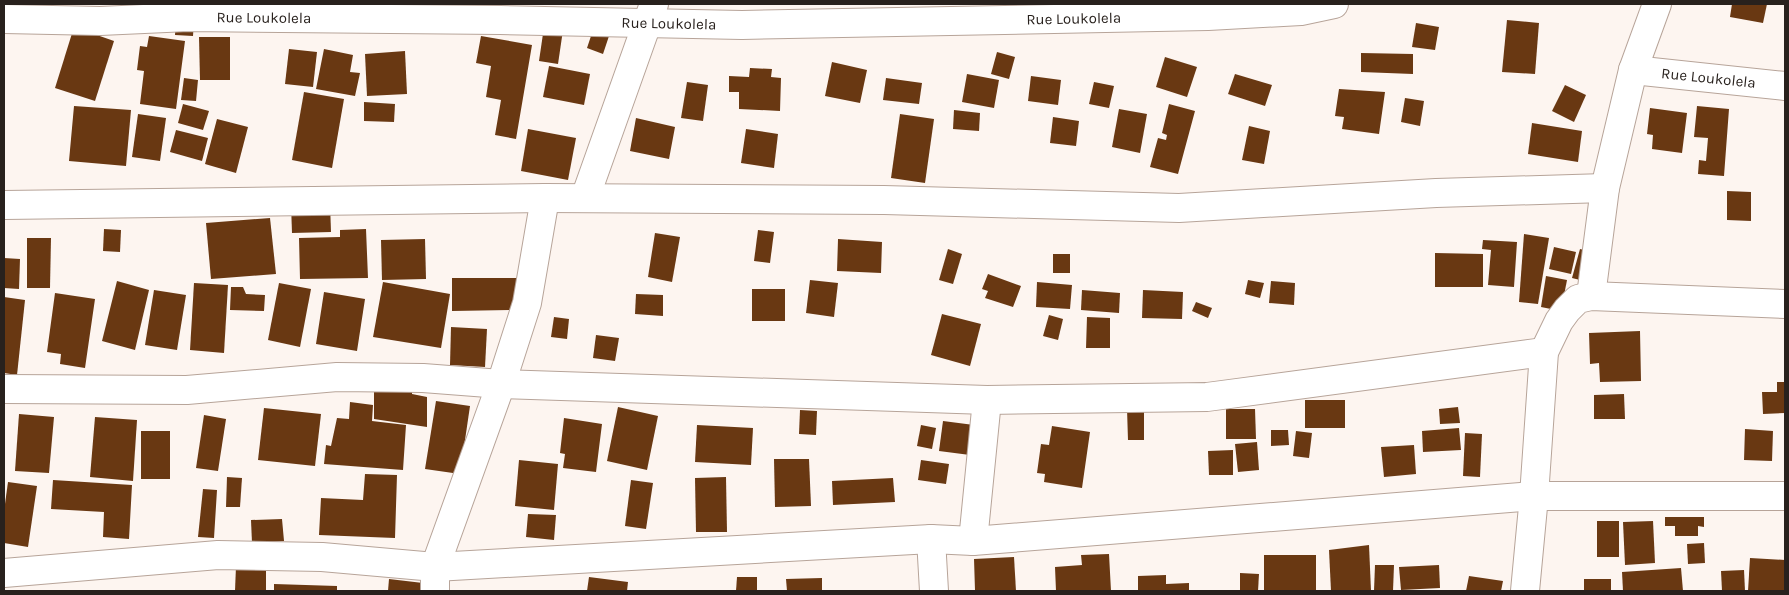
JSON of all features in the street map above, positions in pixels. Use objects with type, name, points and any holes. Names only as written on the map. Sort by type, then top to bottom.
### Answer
[{"type":"street","name":"Rue Loukolela","points":[[4,19],[100,21],[188,17],[500,20],[651,14],[742,25],[1208,16],[1301,11],[1334,4]]},
{"type":"street","points":[[1591,296],[1605,188],[1633,70],[1657,4]]},
{"type":"street","points":[[585,198],[651,14]]},
{"type":"street","name":"Rue Loukolela","points":[[1633,70],[1785,86]]},
{"type":"street","points":[[4,205],[585,198],[884,200],[1179,208],[1436,193],[1605,188]]},
{"type":"street","points":[[435,579],[527,303],[545,198]]},
{"type":"street","points":[[1524,591],[1534,496],[1544,352],[1559,321],[1567,310],[1578,299],[1591,296],[1785,304]]},
{"type":"street","points":[[4,389],[187,390],[338,377],[423,378],[501,384],[987,400],[1207,398],[1544,352]]},
{"type":"street","points":[[973,541],[987,400]]},
{"type":"street","points":[[4,573],[218,555],[322,557],[435,579],[931,539],[973,541],[1534,496],[1785,496]]},
{"type":"street","points":[[931,539],[934,591]]},
{"type":"building","points":[[1732,4],[1767,4],[1763,23],[1730,17]]},
{"type":"building","points":[[176,20],[194,20],[193,36],[175,35]]},
{"type":"building","points":[[1507,20],[1539,23],[1535,74],[1502,72]]},
{"type":"building","points":[[1416,23],[1439,27],[1435,50],[1412,47]]},
{"type":"building","points":[[74,27],[114,41],[95,101],[55,88]]},
{"type":"building","points":[[544,27],[563,30],[558,64],[539,61]]},
{"type":"building","points":[[593,30],[609,36],[603,54],[587,48]]},
{"type":"building","points":[[149,36],[185,41],[176,109],[140,104],[144,71],[137,70],[140,46],[147,47]]},
{"type":"building","points":[[481,36],[532,45],[516,139],[495,135],[501,100],[486,97],[491,66],[476,63]]},
{"type":"building","points":[[199,37],[230,37],[230,80],[200,80]]},
{"type":"building","points":[[289,49],[317,52],[313,87],[285,84]]},
{"type":"building","points":[[324,49],[353,55],[350,72],[360,73],[355,96],[316,89]]},
{"type":"building","points":[[405,51],[407,94],[367,96],[365,54]]},
{"type":"building","points":[[997,52],[1015,57],[1009,79],[991,74]]},
{"type":"building","points":[[1361,53],[1413,54],[1413,74],[1361,72]]},
{"type":"building","points":[[1165,57],[1197,67],[1187,97],[1156,87]]},
{"type":"building","points":[[832,62],[867,70],[860,103],[825,96]]},
{"type":"building","points":[[549,66],[590,74],[584,105],[543,97]]},
{"type":"building","points":[[750,68],[772,69],[771,77],[781,78],[780,111],[739,109],[739,92],[729,92],[729,76],[749,77]]},
{"type":"building","points":[[967,74],[999,80],[994,108],[962,102]]},
{"type":"building","points":[[1235,74],[1272,85],[1265,106],[1228,94]]},
{"type":"building","points":[[1031,76],[1061,80],[1058,105],[1028,101]]},
{"type":"building","points":[[184,78],[198,80],[196,101],[181,100]]},
{"type":"building","points":[[886,78],[922,83],[919,104],[883,100]]},
{"type":"building","points":[[687,82],[708,85],[703,121],[681,118]]},
{"type":"building","points":[[1094,82],[1114,86],[1109,108],[1089,104]]},
{"type":"building","points":[[1565,85],[1586,95],[1574,122],[1552,111]]},
{"type":"building","points":[[1339,89],[1385,92],[1379,134],[1342,129],[1344,117],[1335,116]]},
{"type":"building","points":[[304,92],[344,99],[332,168],[292,160]]},
{"type":"building","points":[[1405,98],[1424,101],[1420,126],[1401,122]]},
{"type":"building","points":[[364,102],[395,104],[394,122],[364,121]]},
{"type":"building","points":[[183,104],[209,111],[203,130],[178,123]]},
{"type":"building","points":[[1169,104],[1195,111],[1178,174],[1150,167],[1158,138],[1166,140],[1167,135],[1162,133]]},
{"type":"building","points":[[74,106],[131,110],[126,166],[69,161]]},
{"type":"building","points":[[1697,106],[1729,109],[1724,176],[1698,174],[1699,160],[1706,161],[1708,138],[1694,137]]},
{"type":"building","points":[[1650,108],[1687,113],[1682,153],[1652,149],[1653,135],[1647,134]]},
{"type":"building","points":[[1119,109],[1147,114],[1140,153],[1112,147]]},
{"type":"building","points":[[954,110],[980,113],[979,131],[953,129]]},
{"type":"building","points":[[138,114],[166,118],[160,161],[132,157]]},
{"type":"building","points":[[900,114],[934,119],[925,183],[891,178]]},
{"type":"building","points":[[1053,117],[1079,121],[1076,146],[1050,143]]},
{"type":"building","points":[[636,118],[675,127],[669,159],[630,151]]},
{"type":"building","points":[[217,119],[248,127],[236,173],[205,164]]},
{"type":"building","points":[[1532,123],[1582,131],[1578,162],[1528,154]]},
{"type":"building","points":[[1249,126],[1270,131],[1264,164],[1242,160]]},
{"type":"building","points":[[528,129],[576,138],[568,180],[521,171]]},
{"type":"building","points":[[746,129],[778,134],[774,168],[741,163]]},
{"type":"building","points":[[176,130],[208,138],[202,161],[170,152]]},
{"type":"building","points":[[1727,191],[1751,192],[1751,221],[1727,220]]},
{"type":"building","points":[[330,203],[331,232],[292,233],[291,204]]},
{"type":"building","points":[[270,218],[276,274],[211,279],[206,223]]},
{"type":"building","points":[[104,229],[121,230],[120,252],[103,251]]},
{"type":"building","points":[[366,229],[368,278],[300,279],[299,238],[340,237],[340,230]]},
{"type":"building","points":[[758,230],[774,232],[770,263],[754,261]]},
{"type":"building","points":[[655,233],[680,237],[672,282],[648,277]]},
{"type":"building","points":[[1524,234],[1549,238],[1538,304],[1519,302]]},
{"type":"building","points":[[27,238],[51,238],[50,288],[27,288]]},
{"type":"building","points":[[425,239],[426,279],[382,280],[381,240]]},
{"type":"building","points":[[838,239],[882,242],[881,273],[837,271]]},
{"type":"building","points":[[1483,240],[1517,242],[1514,287],[1488,285],[1491,250],[1482,249]]},
{"type":"building","points":[[1554,247],[1576,252],[1571,274],[1549,269]]},
{"type":"building","points":[[948,249],[962,254],[953,284],[939,280]]},
{"type":"building","points":[[1580,249],[1592,252],[1584,281],[1572,278]]},
{"type":"building","points":[[1435,253],[1483,254],[1483,287],[1435,287]]},
{"type":"building","points":[[1053,254],[1070,254],[1070,273],[1053,273]]},
{"type":"building","points":[[4,258],[20,259],[19,289],[4,288]]},
{"type":"building","points":[[988,274],[1021,286],[1013,307],[985,298],[988,291],[982,289]]},
{"type":"building","points":[[1546,276],[1567,280],[1561,311],[1541,307]]},
{"type":"building","points":[[452,278],[516,278],[516,310],[452,311]]},
{"type":"building","points":[[810,280],[838,283],[834,317],[806,313]]},
{"type":"building","points":[[1248,280],[1264,283],[1260,298],[1245,294]]},
{"type":"building","points":[[117,281],[149,290],[135,350],[102,341]]},
{"type":"building","points":[[1271,281],[1295,283],[1294,305],[1269,303]]},
{"type":"building","points":[[383,282],[450,294],[441,348],[373,337]]},
{"type":"building","points":[[1037,282],[1072,285],[1070,309],[1036,307]]},
{"type":"building","points":[[194,283],[228,285],[224,353],[190,350]]},
{"type":"building","points":[[279,283],[311,289],[300,347],[268,340]]},
{"type":"building","points":[[231,287],[243,287],[246,294],[265,295],[264,311],[230,310]]},
{"type":"building","points":[[752,289],[785,289],[785,321],[752,321]]},
{"type":"building","points":[[154,290],[186,295],[177,350],[145,345]]},
{"type":"building","points":[[1082,290],[1120,293],[1119,313],[1081,310]]},
{"type":"building","points":[[1143,290],[1183,292],[1182,319],[1142,318]]},
{"type":"building","points":[[324,292],[365,299],[357,351],[316,344]]},
{"type":"building","points":[[55,293],[95,299],[85,368],[60,364],[61,354],[47,352]]},
{"type":"building","points":[[636,294],[663,295],[663,316],[635,314]]},
{"type":"building","points":[[4,297],[25,300],[17,375],[4,373]]},
{"type":"building","points":[[1196,302],[1212,308],[1208,318],[1192,311]]},
{"type":"building","points":[[942,314],[981,324],[970,366],[931,355]]},
{"type":"building","points":[[1049,315],[1063,319],[1058,340],[1043,336]]},
{"type":"building","points":[[554,317],[569,319],[567,339],[551,337]]},
{"type":"building","points":[[1087,317],[1110,318],[1110,348],[1086,348]]},
{"type":"building","points":[[451,327],[487,329],[485,367],[450,365]]},
{"type":"building","points":[[1640,331],[1641,381],[1600,382],[1599,363],[1590,364],[1589,333]]},
{"type":"building","points":[[596,335],[619,338],[615,361],[593,358]]},
{"type":"building","points":[[1777,382],[1785,382],[1785,413],[1763,414],[1762,392],[1777,392]]},
{"type":"building","points":[[374,386],[412,386],[412,394],[427,397],[427,427],[374,419]]},
{"type":"building","points":[[1624,394],[1625,419],[1594,419],[1594,395]]},
{"type":"building","points":[[1305,400],[1345,400],[1345,428],[1305,428]]},
{"type":"building","points":[[436,401],[470,406],[460,474],[425,469]]},
{"type":"building","points":[[350,402],[373,405],[372,421],[406,425],[403,470],[324,464],[326,445],[331,446],[337,418],[349,419]]},
{"type":"building","points":[[618,407],[658,416],[647,470],[607,461]]},
{"type":"building","points":[[1458,407],[1460,423],[1440,424],[1439,409]]},
{"type":"building","points":[[264,408],[321,414],[315,466],[258,460]]},
{"type":"building","points":[[1127,409],[1144,409],[1144,440],[1128,440]]},
{"type":"building","points":[[1226,409],[1255,409],[1256,439],[1226,439]]},
{"type":"building","points":[[800,410],[817,411],[816,435],[799,434]]},
{"type":"building","points":[[19,414],[54,417],[49,473],[15,471]]},
{"type":"building","points":[[204,415],[226,419],[218,471],[196,468]]},
{"type":"building","points":[[95,417],[137,420],[133,481],[90,477]]},
{"type":"building","points":[[564,418],[602,424],[596,472],[563,468],[565,454],[560,453]]},
{"type":"building","points":[[943,421],[974,425],[970,455],[939,451]]},
{"type":"building","points":[[697,425],[753,428],[751,465],[695,462]]},
{"type":"building","points":[[921,425],[936,428],[932,449],[917,446]]},
{"type":"building","points":[[1052,426],[1090,432],[1082,488],[1044,482],[1045,474],[1037,473],[1041,444],[1049,445]]},
{"type":"building","points":[[1459,428],[1461,450],[1423,452],[1422,431]]},
{"type":"building","points":[[1745,429],[1773,431],[1772,461],[1744,460]]},
{"type":"building","points":[[1271,430],[1288,430],[1289,445],[1271,446]]},
{"type":"building","points":[[141,431],[170,431],[170,479],[141,479]]},
{"type":"building","points":[[1296,431],[1312,433],[1309,458],[1293,456]]},
{"type":"building","points":[[1465,433],[1482,434],[1480,477],[1463,476]]},
{"type":"building","points":[[1257,442],[1259,470],[1238,472],[1235,444]]},
{"type":"building","points":[[1414,445],[1416,474],[1384,477],[1381,447]]},
{"type":"building","points":[[1233,450],[1233,475],[1209,475],[1208,451]]},
{"type":"building","points":[[774,459],[809,459],[811,506],[775,507]]},
{"type":"building","points":[[519,460],[558,464],[554,510],[515,506]]},
{"type":"building","points":[[921,460],[949,464],[946,484],[918,480]]},
{"type":"building","points":[[365,474],[397,475],[395,538],[319,535],[321,498],[363,500]]},
{"type":"building","points":[[227,477],[242,478],[240,507],[226,507]]},
{"type":"building","points":[[726,477],[727,532],[696,532],[695,478]]},
{"type":"building","points":[[893,478],[895,502],[833,505],[832,481]]},
{"type":"building","points":[[53,480],[132,485],[129,539],[103,537],[104,512],[51,509]]},
{"type":"building","points":[[631,480],[653,483],[646,529],[625,526]]},
{"type":"building","points":[[8,482],[37,486],[28,547],[4,543],[4,511]]},
{"type":"building","points":[[203,489],[217,490],[214,538],[198,537]]},
{"type":"building","points":[[528,514],[556,515],[554,540],[526,537]]},
{"type":"building","points":[[1665,517],[1704,517],[1704,527],[1698,526],[1698,536],[1675,536],[1675,526],[1665,526]]},
{"type":"building","points":[[282,519],[284,541],[252,543],[251,520]]},
{"type":"building","points":[[1597,521],[1619,521],[1619,557],[1597,557]]},
{"type":"building","points":[[1653,521],[1655,563],[1625,565],[1623,522]]},
{"type":"building","points":[[1704,543],[1705,563],[1688,564],[1687,544]]},
{"type":"building","points":[[1369,545],[1371,591],[1331,591],[1329,550]]},
{"type":"building","points":[[1109,554],[1111,591],[1056,591],[1055,567],[1082,565],[1081,555]]},
{"type":"building","points":[[1264,555],[1316,555],[1316,591],[1264,591]]},
{"type":"building","points":[[1014,557],[1016,591],[975,591],[974,559]]},
{"type":"building","points":[[1750,558],[1785,560],[1785,591],[1748,591]]},
{"type":"building","points":[[1375,565],[1394,565],[1393,591],[1374,591]]},
{"type":"building","points":[[1439,565],[1440,588],[1401,590],[1399,567]]},
{"type":"building","points":[[236,566],[266,567],[266,591],[235,591]]},
{"type":"building","points":[[1681,568],[1683,591],[1623,591],[1622,572]]},
{"type":"building","points":[[1744,570],[1745,591],[1722,591],[1721,571]]},
{"type":"building","points":[[1240,573],[1259,574],[1258,591],[1240,591]]},
{"type":"building","points":[[1166,575],[1166,584],[1189,583],[1189,591],[1138,591],[1138,576]]},
{"type":"building","points":[[1469,576],[1503,581],[1501,591],[1466,591]]},
{"type":"building","points":[[589,577],[628,582],[627,591],[587,591]]},
{"type":"building","points":[[737,577],[757,577],[757,591],[736,591]]},
{"type":"building","points":[[822,578],[822,591],[787,591],[786,579]]},
{"type":"building","points":[[389,579],[423,583],[422,591],[388,591]]},
{"type":"building","points":[[1584,579],[1611,579],[1611,591],[1584,591]]},
{"type":"building","points":[[274,584],[337,586],[337,591],[274,591]]}]
